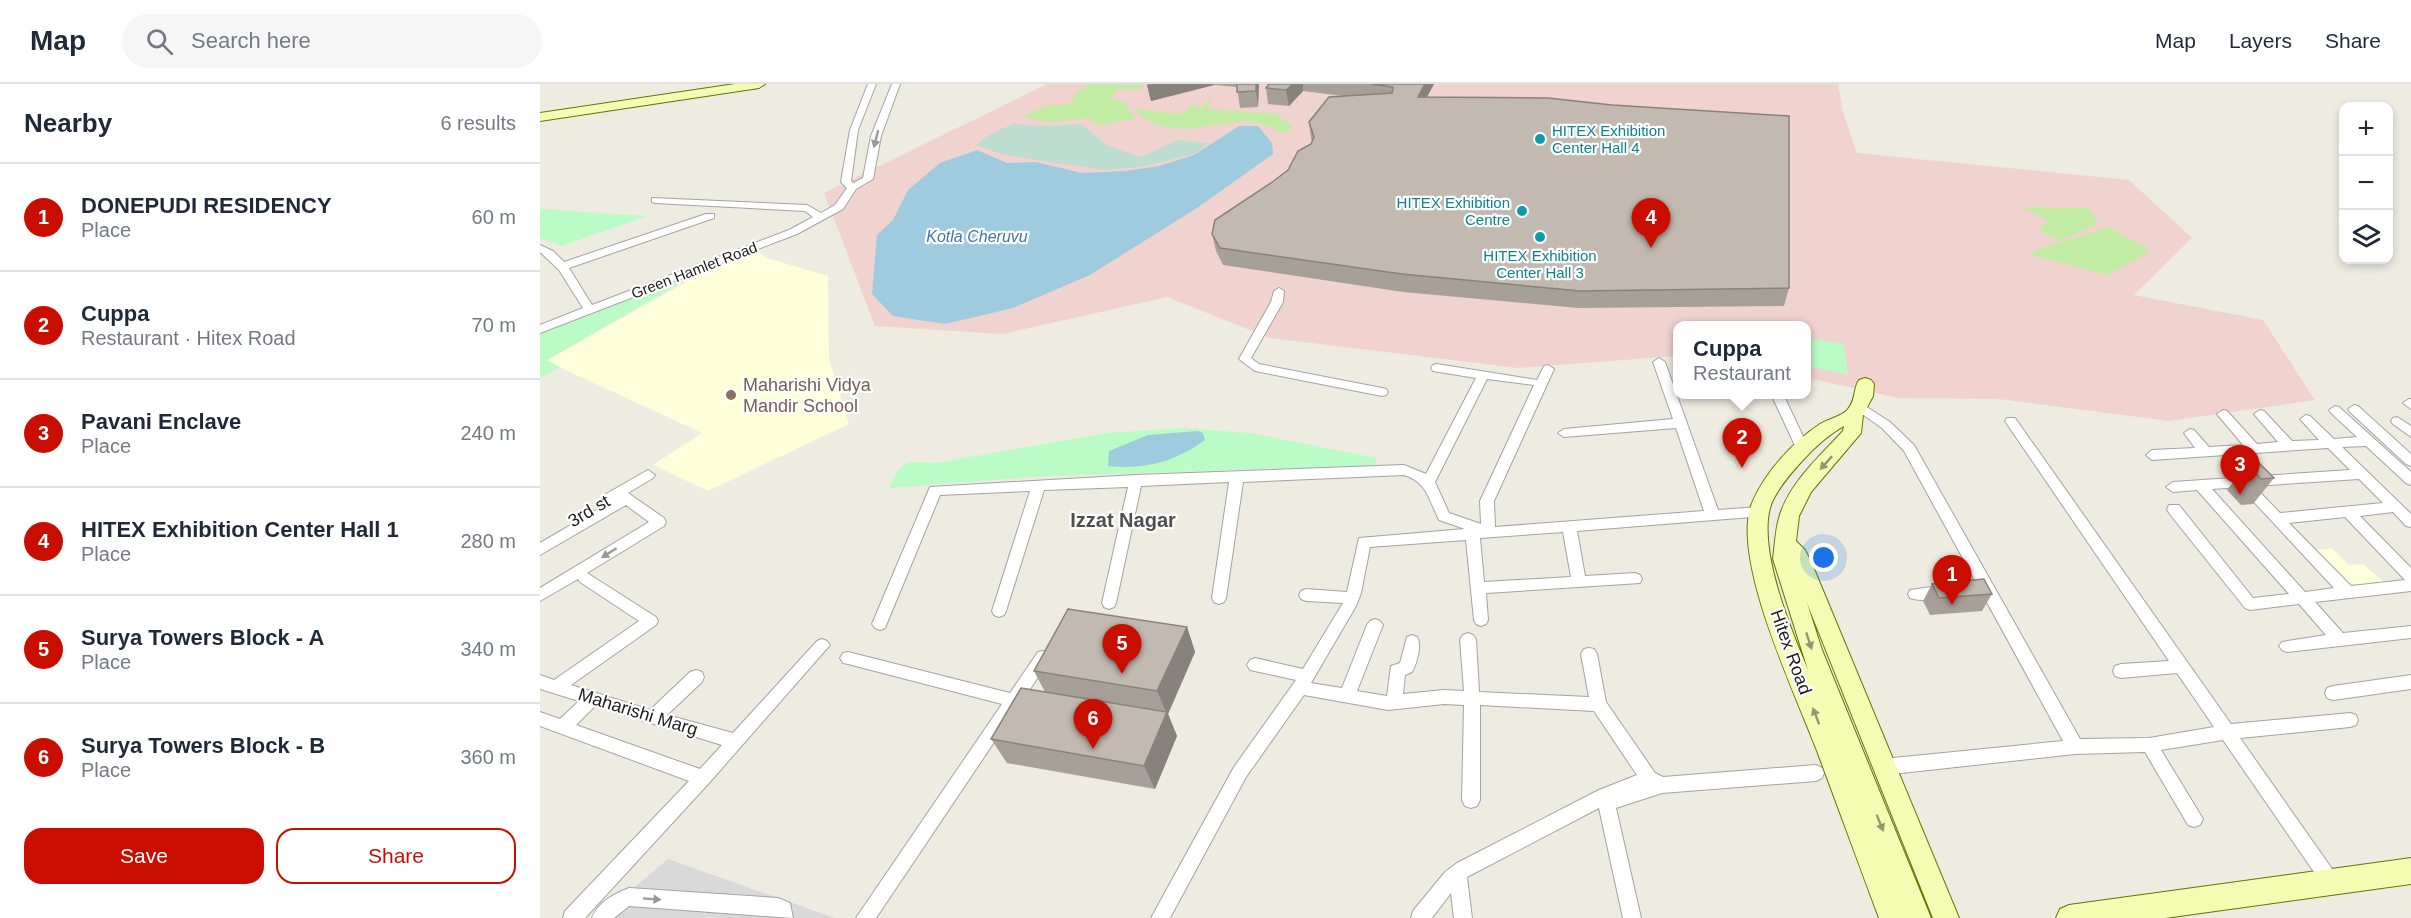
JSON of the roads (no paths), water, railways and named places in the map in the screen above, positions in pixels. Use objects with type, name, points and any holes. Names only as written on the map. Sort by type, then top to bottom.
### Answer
[{"type":"street","points":[[540,115],[728,84]]},
{"type":"street","points":[[540,115],[759,84]]},
{"type":"street","points":[[852,188],[846,182],[854,130],[872,84]]},
{"type":"street","name":"Green Hamlet Road","points":[[540,322],[588,307],[793,231],[817,215],[839,207],[852,188],[868,179],[876,136],[896,84]]},
{"type":"street","points":[[655,200],[807,208],[817,215]]},
{"type":"street","points":[[563,266],[710,216]]},
{"type":"street","points":[[540,248],[550,253],[563,266],[588,307]]},
{"type":"street","points":[[1279,291],[1277,302],[1245,359],[1249,364],[1382,392]]},
{"type":"street","name":"Green Hamlet Road","points":[[540,329],[588,307]]},
{"type":"street","points":[[1659,362],[1713,516]]},
{"type":"street","points":[[1437,368],[1532,382]]},
{"type":"street","points":[[1480,620],[1477,588],[1480,532],[1487,501],[1548,369]]},
{"type":"street","points":[[1429,481],[1483,376]]},
{"type":"street","name":"Hitex Road","points":[[1865,384],[1864,396],[1856,411],[1852,433],[1803,488],[1789,516],[1783,559],[1811,650],[1918,918]]},
{"type":"street","points":[[1779,399],[1803,449]]},
{"type":"street","points":[[2354,409],[2411,461]]},
{"type":"street","points":[[2335,410],[2410,478]]},
{"type":"street","points":[[1856,411],[1886,425],[1909,448],[1986,596],[2075,747]]},
{"type":"street","name":"Hitex Road","points":[[1856,411],[1832,424],[1803,449],[1776,479],[1765,495],[1759,512],[1759,544],[1763,573],[1892,918]]},
{"type":"street","points":[[2223,414],[2254,449]]},
{"type":"street","points":[[2260,414],[2290,447]]},
{"type":"street","points":[[2306,419],[2411,522]]},
{"type":"street","points":[[2011,421],[2331,882]]},
{"type":"street","points":[[2397,421],[2411,433]]},
{"type":"street","points":[[1564,433],[1681,423]]},
{"type":"street","points":[[2190,433],[2207,453]]},
{"type":"street","points":[[2152,455],[2367,441]]},
{"type":"street","points":[[880,624],[935,490],[1392,470],[1413,473],[1429,481],[1444,516],[1480,532]]},
{"type":"street","points":[[2173,487],[2362,474]]},
{"type":"street","points":[[1219,598],[1237,476]]},
{"type":"street","name":"3rd st","points":[[545,543],[643,478]]},
{"type":"street","points":[[1109,603],[1136,480]]},
{"type":"street","points":[[2243,482],[2346,591]]},
{"type":"street","points":[[999,611],[1039,485]]},
{"type":"street","points":[[2200,485],[2340,640]]},
{"type":"street","points":[[540,595],[659,522],[627,498],[545,543]]},
{"type":"street","points":[[2276,519],[2395,507]]},
{"type":"street","points":[[2174,509],[2250,604],[2411,585]]},
{"type":"street","points":[[1160,918],[1240,772],[1303,682],[1352,598],[1364,542],[1759,512]]},
{"type":"street","points":[[2348,512],[2411,577]]},
{"type":"street","points":[[1569,526],[1579,582]]},
{"type":"street","points":[[1784,542],[1798,556],[1802,564],[1946,918]]},
{"type":"street","points":[[556,687],[651,621],[585,578]]},
{"type":"street","points":[[1477,588],[1635,579]]},
{"type":"street","points":[[1915,594],[1961,590],[1986,596]]},
{"type":"street","points":[[1306,596],[1352,598]]},
{"type":"street","points":[[1347,696],[1375,625]]},
{"type":"street","points":[[2288,646],[2411,632]]},
{"type":"street","points":[[1468,639],[1472,698],[1471,800]]},
{"type":"street","points":[[1395,703],[1397,671],[1407,667],[1412,641]]},
{"type":"street","points":[[572,918],[703,778],[822,645]]},
{"type":"street","points":[[865,918],[1019,701],[1051,646]]},
{"type":"street","points":[[1589,654],[1598,704],[1655,782]]},
{"type":"street","points":[[848,658],[1019,701]]},
{"type":"street","points":[[1255,665],[1347,696],[1395,703],[1444,697],[1598,704]]},
{"type":"street","points":[[2121,671],[2181,666]]},
{"type":"street","points":[[653,718],[696,677]]},
{"type":"street","name":"Maharishi Marg","points":[[540,682],[653,718],[736,741]]},
{"type":"street","points":[[2333,693],[2411,682]]},
{"type":"street","points":[[562,727],[592,699]]},
{"type":"street","points":[[540,719],[703,778]]},
{"type":"street","points":[[1883,767],[2075,747],[2149,745],[2226,732],[2350,720]]},
{"type":"street","points":[[2149,745],[2194,819]]},
{"type":"street","points":[[1420,918],[1448,882],[1458,873],[1613,797],[1655,782],[1816,773]]},
{"type":"street","points":[[1613,797],[1632,918]]},
{"type":"street","points":[[2068,918],[2411,871]]},
{"type":"street","points":[[1458,873],[1463,918]]},
{"type":"street","points":[[601,918],[617,902],[629,897],[778,907],[783,910],[784,918]]},
{"type":"water","name":"Kotla Cheruvu","points":[[1239,126],[1258,126],[1272,143],[1273,154],[1197,208],[1090,275],[1013,308],[945,324],[893,316],[872,294],[877,235],[893,220],[908,190],[940,163],[977,150],[1007,163],[1036,162],[1082,173],[1125,171],[1159,166],[1194,155]]},
{"type":"water","points":[[1198,431],[1203,433],[1205,440],[1171,459],[1134,467],[1108,466],[1109,451],[1148,435]]},
{"type":"place","name":"HITEX Exhibition Center Hall 4","points":[[1540,139]]},
{"type":"place","name":"HITEX Exhibition Centre","points":[[1522,211]]},
{"type":"place","name":"HITEX Exhibition Center Hall 3","points":[[1540,237]]},
{"type":"place","name":"HITEX Exhibition Center Hall 1","points":[[1651,248]]},
{"type":"place","name":"Maharishi Vidya Mandir School","points":[[731,395]]},
{"type":"place","name":"Cuppa","points":[[1742,468]]},
{"type":"place","name":"Pavani Enclave","points":[[2240,495]]},
{"type":"place","name":"DONEPUDI RESIDENCY","points":[[1952,605]]},
{"type":"place","name":"Surya Towers Block - A","points":[[1122,674]]},
{"type":"place","name":"Surya Towers Block - B","points":[[1093,749]]},
{"type":"district","name":"Izzat Nagar","points":[[1123,520]]}]
